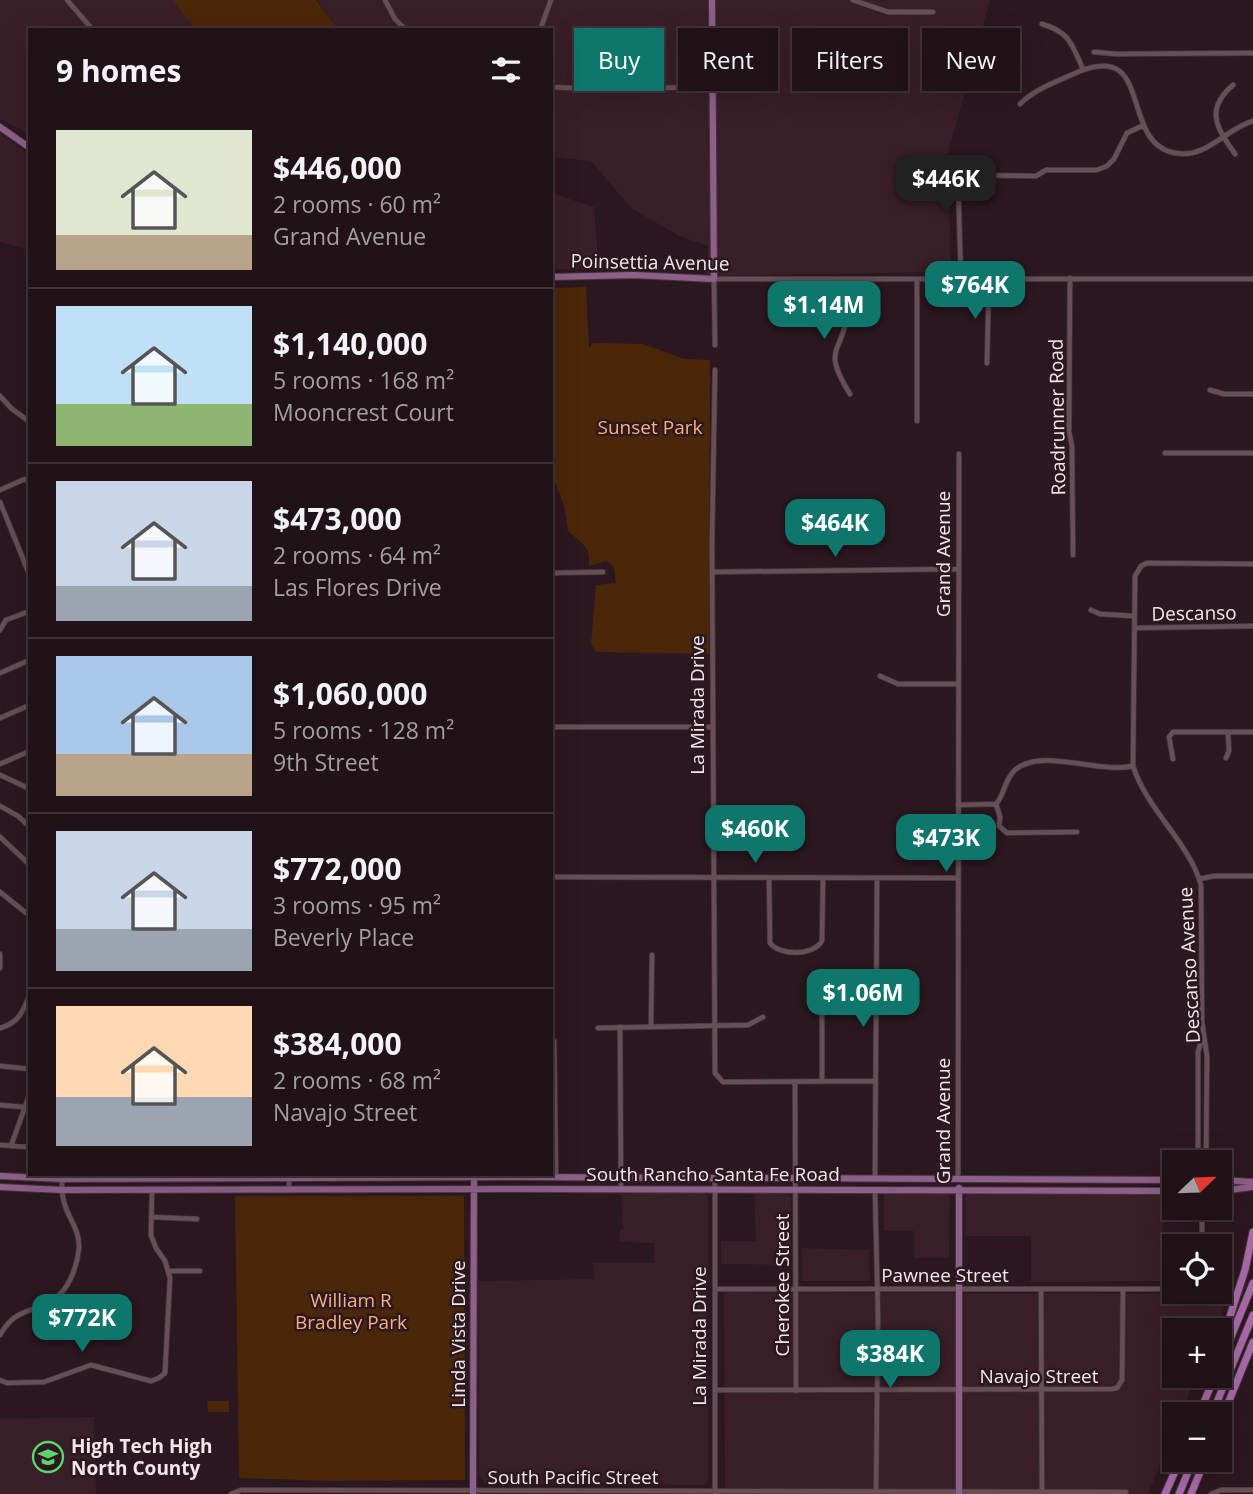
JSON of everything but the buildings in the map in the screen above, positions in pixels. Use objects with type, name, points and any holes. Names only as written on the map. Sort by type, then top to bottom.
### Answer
[{"type":"highway","points":[[1229,1318],[1245,1270],[1253,1232]]},
{"type":"highway","points":[[1232,1335],[1253,1283]]},
{"type":"highway","points":[[1217,1402],[1253,1315]]},
{"type":"highway","points":[[1229,1402],[1253,1342]]},
{"type":"highway","points":[[1234,1389],[1253,1353]]},
{"type":"highway","points":[[1165,1494],[1175,1472]]},
{"type":"highway","points":[[1179,1494],[1188,1472]]},
{"type":"highway","points":[[1191,1494],[1200,1472]]},
{"type":"main road","points":[[712,0],[712,28]]},
{"type":"main road","points":[[712,91],[714,279]]},
{"type":"main road","points":[[0,128],[28,147]]},
{"type":"main road","name":"Poinsettia Avenue","points":[[553,277],[634,275],[714,279]]},
{"type":"main road","name":"South Rancho Santa Fe Road","points":[[0,1175],[28,1176]]},
{"type":"main road","name":"South Rancho Santa Fe Road","points":[[31,1176],[1162,1180]]},
{"type":"main road","name":"Linda Vista Drive","points":[[473,1492],[474,1176]]},
{"type":"main road","name":"Grand Avenue","points":[[958,1179],[959,1493]]},
{"type":"main road","points":[[1014,1190],[1028,1183],[1030,1179]]},
{"type":"main road","points":[[1232,1182],[1253,1185]]},
{"type":"main road","points":[[1232,1189],[1253,1185]]},
{"type":"main road","name":"South Rancho Santa Fe Road","points":[[0,1187],[62,1190],[1162,1191]]},
{"type":"street","points":[[67,0],[91,28]]},
{"type":"street","points":[[385,0],[395,19],[404,28]]},
{"type":"street","points":[[541,28],[551,0]]},
{"type":"street","points":[[853,0],[888,12],[933,12]]},
{"type":"street","points":[[1042,24],[1056,28],[1066,36],[1083,69]]},
{"type":"street","points":[[1094,52],[1253,53]]},
{"type":"street","points":[[1020,104],[1030,94],[1097,64],[1109,65],[1123,73],[1130,84],[1144,125],[1156,143],[1173,153],[1198,152],[1253,121]]},
{"type":"street","points":[[1233,85],[1224,93],[1215,109],[1217,125],[1235,154]]},
{"type":"street","points":[[553,87],[678,87]]},
{"type":"street","points":[[961,281],[958,178],[969,175],[1036,176],[1046,170],[1097,170],[1114,159],[1126,133],[1144,125]]},
{"type":"street","name":"Roadrunner Road","points":[[1070,278],[1069,430],[1072,447],[1073,555]]},
{"type":"street","points":[[714,279],[715,345]]},
{"type":"street","name":"Poinsettia Avenue","points":[[714,279],[1253,279]]},
{"type":"street","points":[[848,279],[848,313],[836,346],[834,363],[837,374],[850,394]]},
{"type":"street","points":[[987,363],[989,279]]},
{"type":"street","points":[[917,281],[917,421]]},
{"type":"street","name":"La Mirada Drive","points":[[715,370],[712,572],[715,1073],[720,1080],[792,1081]]},
{"type":"street","points":[[1209,390],[1224,394],[1253,394]]},
{"type":"street","points":[[0,396],[28,421]]},
{"type":"street","points":[[1165,453],[1253,453]]},
{"type":"street","name":"Grand Avenue","points":[[958,1179],[960,454]]},
{"type":"street","points":[[0,490],[25,479],[28,480]]},
{"type":"street","points":[[0,502],[28,571]]},
{"type":"street","name":"Descanso Avenue","points":[[1206,1150],[1208,1056],[1203,1034],[1199,879],[1195,868],[1139,785],[1133,766],[1135,576],[1141,566],[1147,564],[1253,564]]},
{"type":"street","points":[[712,572],[958,569]]},
{"type":"street","points":[[553,573],[603,572]]},
{"type":"street","points":[[1091,610],[1100,614],[1134,616]]},
{"type":"street","points":[[0,630],[6,620],[28,612]]},
{"type":"street","name":"Descanso","points":[[1135,628],[1253,625]]},
{"type":"street","points":[[0,673],[28,661]]},
{"type":"street","points":[[880,676],[898,684],[958,684]]},
{"type":"street","points":[[0,718],[28,706]]},
{"type":"street","points":[[553,727],[713,727]]},
{"type":"street","points":[[1173,759],[1169,737],[1173,732],[1253,732]]},
{"type":"street","points":[[1226,758],[1229,751],[1228,733]]},
{"type":"street","points":[[0,764],[28,752]]},
{"type":"street","points":[[1077,832],[1010,834],[1002,830],[996,804],[1009,776],[1023,764],[1035,760],[1098,768],[1133,766]]},
{"type":"street","points":[[0,775],[28,788]]},
{"type":"street","points":[[958,805],[996,804]]},
{"type":"street","points":[[0,806],[28,825]]},
{"type":"street","points":[[0,837],[28,863]]},
{"type":"street","points":[[1199,879],[1214,876],[1253,876]]},
{"type":"street","points":[[553,877],[958,878]]},
{"type":"street","points":[[769,878],[770,943],[778,950],[792,952],[812,950],[822,941],[823,878]]},
{"type":"street","points":[[875,1179],[877,879]]},
{"type":"street","points":[[0,892],[28,914]]},
{"type":"street","points":[[0,954],[0,968]]},
{"type":"street","points":[[651,1025],[652,955]]},
{"type":"street","points":[[0,1028],[17,1020],[23,1013],[28,999]]},
{"type":"street","points":[[822,1011],[822,1081]]},
{"type":"street","points":[[598,1028],[748,1025],[763,1017]]},
{"type":"street","points":[[620,1027],[621,1189]]},
{"type":"street","points":[[1198,1150],[1198,1052],[1203,1034]]},
{"type":"street","points":[[554,1041],[556,1178]]},
{"type":"street","points":[[0,1066],[28,1069]]},
{"type":"street","points":[[792,1081],[875,1081]]},
{"type":"street","name":"Cherokee Street","points":[[792,1081],[795,1085],[796,1391]]},
{"type":"street","points":[[11,1146],[28,1097]]},
{"type":"street","points":[[0,1105],[23,1107]]},
{"type":"street","points":[[0,1146],[28,1147]]},
{"type":"street","points":[[0,1335],[19,1314],[52,1301],[67,1287],[75,1267],[78,1240],[64,1202],[62,1177]]},
{"type":"street","points":[[233,1177],[234,1190]]},
{"type":"street","points":[[289,1177],[289,1190]]},
{"type":"street","name":"La Mirada Drive","points":[[715,1179],[715,1492]]},
{"type":"street","points":[[0,1380],[7,1383],[44,1381],[91,1365],[151,1381],[159,1378],[167,1368],[169,1271],[151,1236],[152,1190]]},
{"type":"street","points":[[875,1190],[876,1491]]},
{"type":"street","points":[[151,1217],[197,1219]]},
{"type":"street","points":[[169,1271],[200,1271]]},
{"type":"street","name":"Pawnee Street","points":[[715,1289],[1162,1289]]},
{"type":"street","points":[[1041,1289],[1042,1492]]},
{"type":"street","name":"Navajo Street","points":[[715,1390],[1112,1390],[1117,1388],[1122,1380],[1123,1289]]},
{"type":"street","name":"South Pacific Street","points":[[232,1494],[241,1490],[1126,1492]]},
{"type":"street","points":[[1211,1494],[1221,1490],[1253,1490]]},
{"type":"shaded area","points":[[0,0],[172,0],[194,28],[28,28],[28,133],[0,119]]},
{"type":"shaded area","points":[[317,0],[990,0],[982,28],[922,28],[922,91],[965,91],[948,154],[951,272],[706,276],[708,246],[679,236],[631,208],[591,161],[553,157],[553,28],[338,28]]},
{"type":"shaded area","points":[[0,133],[28,154],[28,249],[0,242]]},
{"type":"shaded area","points":[[553,194],[594,207],[599,270],[553,269]]},
{"type":"shaded area","points":[[703,1192],[708,1197],[708,1481],[705,1485],[485,1483],[479,1475],[478,1281],[594,1279],[593,1263],[654,1263],[654,1243],[619,1242],[620,1230],[623,1229],[621,1194]]},
{"type":"shaded area","points":[[754,1192],[787,1193],[791,1198],[791,1265],[721,1264],[721,1241],[756,1241]]},
{"type":"shaded area","points":[[884,1193],[947,1193],[950,1198],[949,1258],[914,1258],[914,1231],[884,1231]]},
{"type":"shaded area","points":[[968,1193],[1162,1193],[1163,1233],[1180,1234],[1162,1234],[1162,1281],[1031,1282],[1031,1236],[965,1236],[965,1197]]},
{"type":"shaded area","points":[[801,1248],[869,1250],[870,1281],[802,1281]]},
{"type":"shaded area","points":[[724,1294],[1162,1294],[1162,1304],[1225,1306],[1220,1318],[1162,1318],[1162,1388],[1191,1388],[1186,1402],[1162,1402],[1162,1460],[1148,1494],[725,1494]]},
{"type":"shaded area","name":"High Tech High North County","points":[[94,1417],[96,1494],[0,1494],[0,1419]]},
{"type":"green space","points":[[172,0],[316,0],[337,28],[194,28]]},
{"type":"green space","name":"Sunset Park","points":[[586,287],[589,348],[593,343],[643,344],[684,359],[710,360],[709,654],[596,652],[591,644],[596,585],[616,583],[615,571],[606,561],[589,566],[587,549],[568,531],[564,506],[553,476],[556,460],[553,453],[553,288]]},
{"type":"green space","name":"William R Bradley Park","points":[[235,1196],[464,1196],[465,1480],[336,1481],[239,1478]]},
{"type":"green space","points":[[207,1401],[229,1401],[229,1412],[208,1412]]},
{"type":"place","name":"High Tech High North County","points":[[48,1457]]}]
